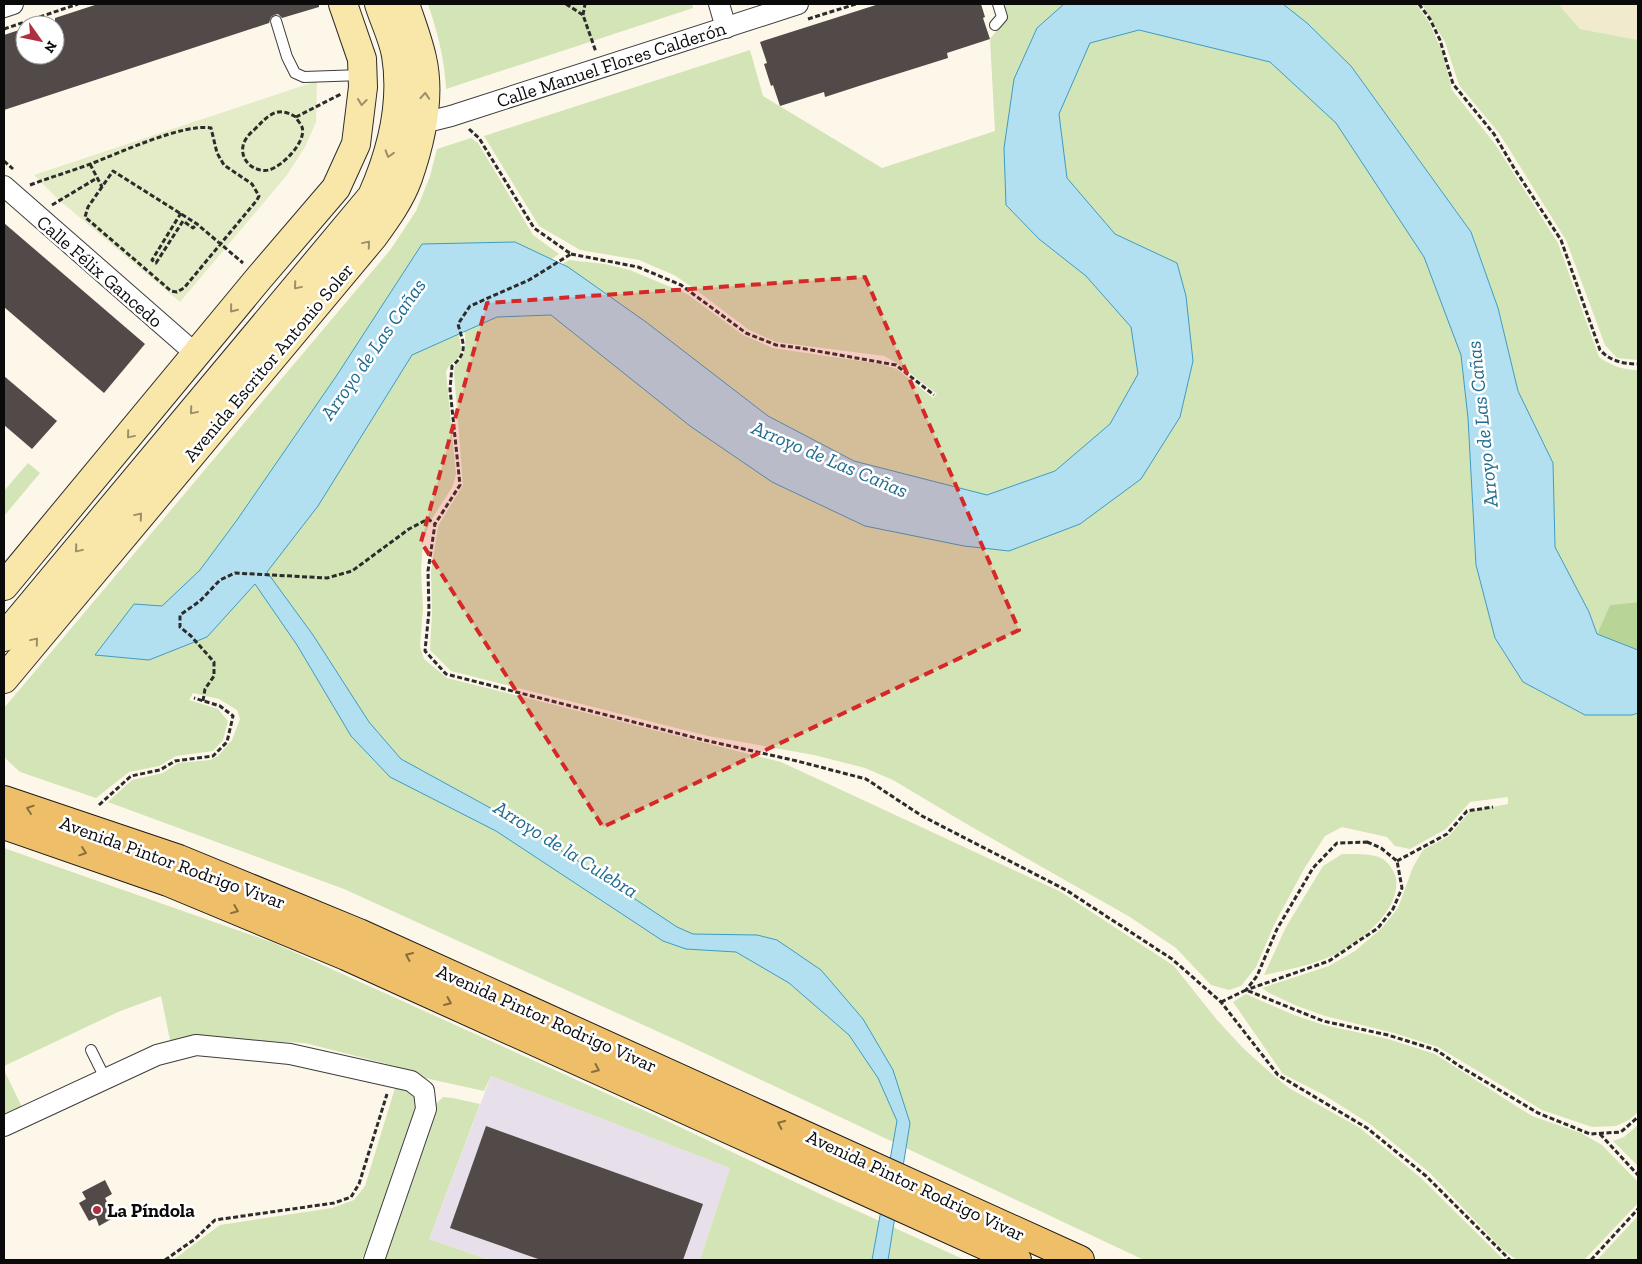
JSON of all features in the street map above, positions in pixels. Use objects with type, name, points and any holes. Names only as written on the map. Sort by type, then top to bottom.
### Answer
[{"type":"main road","name":"Avenida Pintor Rodrigo Vivar","points":[[4,800],[179,860],[359,933],[1080,1260]]},
{"type":"main road","name":"Avenida Pintor Rodrigo Vivar","points":[[4,825],[168,882],[346,956],[1017,1260]]},
{"type":"street","points":[[4,7],[13,4]]},
{"type":"street","points":[[4,586],[336,188],[356,144],[363,87],[352,81],[362,59],[343,4]]},
{"type":"street","name":"Avenida Escritor Antonio Soler","points":[[4,637],[372,196],[384,170],[393,140],[398,105],[396,53],[379,4]]},
{"type":"street","name":"Avenida Escritor Antonio Soler","points":[[4,679],[372,237],[392,210],[407,179],[423,123],[426,84],[422,58],[405,4]]},
{"type":"street","points":[[719,4],[726,28]]},
{"type":"street","name":"Calle Manuel Flores Calderón","points":[[423,123],[798,4]]},
{"type":"street","name":"Calle Félix Gancedo","points":[[7,191],[197,355]]},
{"type":"street","points":[[4,1126],[157,1055],[196,1045],[290,1054],[411,1081],[424,1091],[426,1108],[374,1260]]},
{"type":"lane","points":[[994,25],[1002,17],[998,4]]},
{"type":"lane","points":[[276,20],[287,57],[295,73],[304,77],[352,81]]},
{"type":"lane","points":[[91,1050],[106,1080]]},
{"type":"path","points":[[4,29],[78,4]]},
{"type":"path","points":[[566,4],[583,15]]},
{"type":"path","points":[[585,4],[583,15],[600,66]]},
{"type":"path","points":[[1420,4],[1440,40],[1453,84],[1494,134],[1561,240],[1600,350],[1606,357],[1615,361],[1624,364],[1638,364]]},
{"type":"path","points":[[296,117],[352,81]]},
{"type":"path","points":[[274,112],[287,112],[296,117],[302,127],[302,138],[295,150],[282,163],[270,170],[257,170],[249,164],[244,157],[243,146],[250,133],[274,112]]},
{"type":"path","points":[[461,112],[470,130],[479,138],[534,228],[571,254],[638,267],[681,285],[746,333],[776,346],[809,349],[896,365],[934,395]]},
{"type":"path","points":[[7,191],[90,164],[154,139],[201,126],[210,128],[216,153],[224,165],[252,184],[259,196],[257,200],[220,244],[184,288],[177,292],[171,291],[85,217],[88,207],[113,171],[197,224],[220,244],[259,278]]},
{"type":"path","points":[[90,164],[102,187]]},
{"type":"path","points":[[38,216],[52,204],[97,178]]},
{"type":"path","points":[[182,214],[152,260],[156,263],[183,221],[193,228],[197,224]]},
{"type":"path","points":[[571,254],[529,280],[470,306],[458,324],[463,342],[463,353],[461,358],[452,366],[450,389],[460,485],[435,524],[428,571],[429,612],[425,651],[446,674],[866,779],[922,816],[1066,890],[1172,959],[1221,1002],[1278,1075],[1367,1128],[1426,1176],[1510,1260]]},
{"type":"path","points":[[202,701],[206,688],[214,676],[214,662],[191,636],[180,627],[180,615],[200,600],[220,580],[235,573],[327,578],[352,571],[409,529],[428,519],[435,524]]},
{"type":"path","points":[[99,805],[131,776],[160,770],[175,761],[213,756],[227,742],[233,716],[220,706],[194,698]]},
{"type":"path","points":[[1397,861],[1447,834],[1467,811],[1493,807]]},
{"type":"path","points":[[1221,1002],[1246,990],[1329,961],[1378,928],[1393,909],[1402,888],[1397,861],[1381,848],[1367,842],[1337,843],[1314,868],[1277,929],[1257,976],[1246,990]]},
{"type":"path","points":[[1246,990],[1323,1021],[1388,1035],[1436,1050],[1538,1113],[1590,1134],[1621,1132],[1638,1117]]},
{"type":"path","points":[[165,1260],[196,1239],[215,1220],[334,1203],[350,1197],[359,1184],[392,1076]]},
{"type":"path","points":[[1600,1133],[1638,1175]]},
{"type":"path","points":[[1592,1260],[1638,1210]]},
{"type":"highlighted area","points":[[865,277],[1019,630],[603,827],[421,542],[487,303]]},
{"type":"shaded area","points":[[1558,4],[1638,4],[1638,40],[1580,29]]},
{"type":"shaded area","points":[[491,1076],[730,1168],[700,1260],[489,1260],[429,1239]]},
{"type":"green space","points":[[428,4],[692,4],[693,8],[446,89],[440,46]]},
{"type":"green space","points":[[1003,4],[1416,4],[1429,22],[1443,54],[1452,90],[1495,144],[1558,243],[1599,357],[1618,367],[1638,370],[1637,602],[1610,605],[1597,634],[1589,612],[1555,547],[1553,463],[1518,391],[1498,308],[1471,232],[1351,66],[1308,25],[1465,266],[1468,418],[1476,565],[1495,638],[1523,682],[1585,715],[1632,715],[1638,713],[1638,1112],[1629,1120],[1616,1126],[1592,1127],[1542,1110],[1438,1047],[1394,1033],[1325,1016],[1297,1006],[1262,988],[1329,966],[1355,951],[1382,928],[1398,908],[1413,867],[1423,850],[1449,836],[1470,811],[1508,804],[1508,797],[1470,802],[1446,829],[1410,849],[1395,846],[1387,837],[1342,827],[1325,836],[1304,869],[1274,925],[1256,967],[1241,986],[1229,990],[1211,985],[1176,948],[1130,917],[893,780],[865,768],[814,755],[708,736],[451,671],[430,650],[432,613],[431,571],[438,526],[463,485],[454,372],[455,366],[460,361],[465,350],[463,320],[569,260],[605,264],[630,270],[687,294],[743,335],[773,348],[881,364],[897,369],[933,398],[937,394],[897,363],[884,356],[776,342],[749,330],[674,275],[639,260],[580,250],[539,226],[484,136],[750,50],[763,96],[882,168],[995,131],[990,39],[1007,18]]},
{"type":"green space","points":[[1422,4],[1558,4],[1580,29],[1638,40],[1638,360],[1617,358],[1605,345],[1566,240],[1499,133],[1459,85],[1445,42]]},
{"type":"green space","points":[[317,81],[316,122],[305,147],[287,175],[180,302],[59,200],[34,175]]},
{"type":"green space","points":[[471,138],[478,143],[533,235],[559,254],[456,327],[461,350],[446,372],[456,474],[453,486],[430,522],[423,542],[421,570],[423,609],[420,646],[424,659],[447,678],[781,762],[1061,892],[1174,966],[1217,1020],[1243,1048],[1274,1076],[1289,1088],[1360,1128],[1421,1178],[1504,1260],[1144,1260],[683,1043],[344,889],[108,802],[132,780],[163,773],[178,763],[210,760],[218,756],[232,740],[240,719],[237,710],[219,699],[193,693],[189,700],[218,709],[228,721],[223,740],[213,751],[176,756],[159,766],[129,772],[96,798],[20,772],[6,759],[4,754],[4,708],[391,249],[416,211],[430,176],[437,149]]},
{"type":"green space","points":[[28,463],[40,473],[4,516],[4,491]]},
{"type":"green space","points":[[1638,602],[1638,650],[1597,634],[1610,605]]},
{"type":"green space","points":[[4,848],[274,943],[665,1120],[965,1260],[700,1260],[730,1168],[491,1076],[484,1091],[407,1074],[395,1066],[305,1043],[226,1039],[170,1040],[161,996],[118,1012],[4,1066]]},
{"type":"green space","points":[[1342,854],[1363,854],[1379,857],[1389,865],[1396,878],[1396,889],[1388,909],[1374,927],[1339,953],[1307,965],[1264,975],[1286,927],[1323,866]]},
{"type":"green space","points":[[1246,994],[1294,1015],[1324,1025],[1388,1039],[1435,1054],[1532,1116],[1581,1133],[1602,1145],[1638,1182],[1638,1203],[1584,1260],[1517,1260],[1503,1250],[1430,1173],[1370,1124],[1324,1095],[1283,1074],[1233,1002]]},
{"type":"green space","points":[[4,1070],[22,1107],[4,1116]]},
{"type":"green space","points":[[395,1088],[406,1091],[414,1097],[415,1109],[372,1239],[361,1260],[173,1260],[220,1225],[332,1208],[354,1200],[365,1186]]},
{"type":"green space","points":[[443,1097],[480,1104],[429,1239],[489,1260],[382,1260],[431,1109]]},
{"type":"green space","points":[[1638,1125],[1638,1166],[1613,1141],[1624,1137]]},
{"type":"green space","points":[[1638,1216],[1638,1260],[1597,1260]]},
{"type":"water","name":"Arroyo de Las Cañas","points":[[1064,4],[1283,4],[1307,23],[1351,66],[1471,232],[1498,308],[1518,391],[1553,463],[1555,547],[1589,612],[1597,634],[1638,650],[1638,713],[1632,715],[1585,715],[1523,682],[1495,638],[1476,565],[1468,418],[1461,355],[1424,257],[1336,123],[1270,62],[1139,30],[1090,43],[1059,114],[1067,178],[1115,234],[1177,263],[1186,296],[1193,361],[1180,417],[1141,479],[1080,524],[1009,551],[964,546],[865,526],[772,482],[690,426],[551,315],[497,317],[412,355],[318,506],[267,572],[313,635],[369,722],[401,759],[505,816],[578,861],[677,927],[693,934],[757,935],[777,940],[821,970],[863,1019],[893,1070],[910,1123],[888,1260],[872,1260],[897,1121],[878,1078],[849,1035],[789,983],[736,952],[686,949],[663,941],[496,831],[390,777],[351,736],[297,645],[255,584],[207,637],[149,660],[95,655],[134,604],[162,606],[200,570],[237,520],[337,375],[422,244],[515,242],[568,267],[646,322],[768,416],[854,461],[987,495],[1055,471],[1110,424],[1138,374],[1131,327],[1086,276],[1039,239],[1006,205],[1004,148],[1014,79],[1037,28]]},
{"type":"building","points":[[98,4],[319,4],[319,7],[282,18],[278,14],[274,15],[269,23],[4,110],[4,35],[15,31],[15,65],[65,65],[64,15]]},
{"type":"building","points":[[879,4],[981,4],[985,17],[983,18],[990,39],[947,53],[948,58],[825,97],[824,92],[780,106],[764,64],[767,63],[760,42]]},
{"type":"building","points":[[4,223],[145,344],[104,393],[4,307]]},
{"type":"building","points":[[4,376],[57,421],[32,449],[4,425]]},
{"type":"building","points":[[486,1126],[703,1204],[683,1260],[541,1260],[450,1228]]},
{"type":"building","name":"La Píndola","points":[[105,1180],[112,1194],[105,1198],[115,1217],[99,1226],[96,1218],[89,1221],[79,1203],[86,1199],[82,1192]]},
{"type":"place","name":"La Píndola","points":[[97,1210]]},
{"type":"water label","name":"Arroyo de la Culebra","points":[[566,849]]}]
